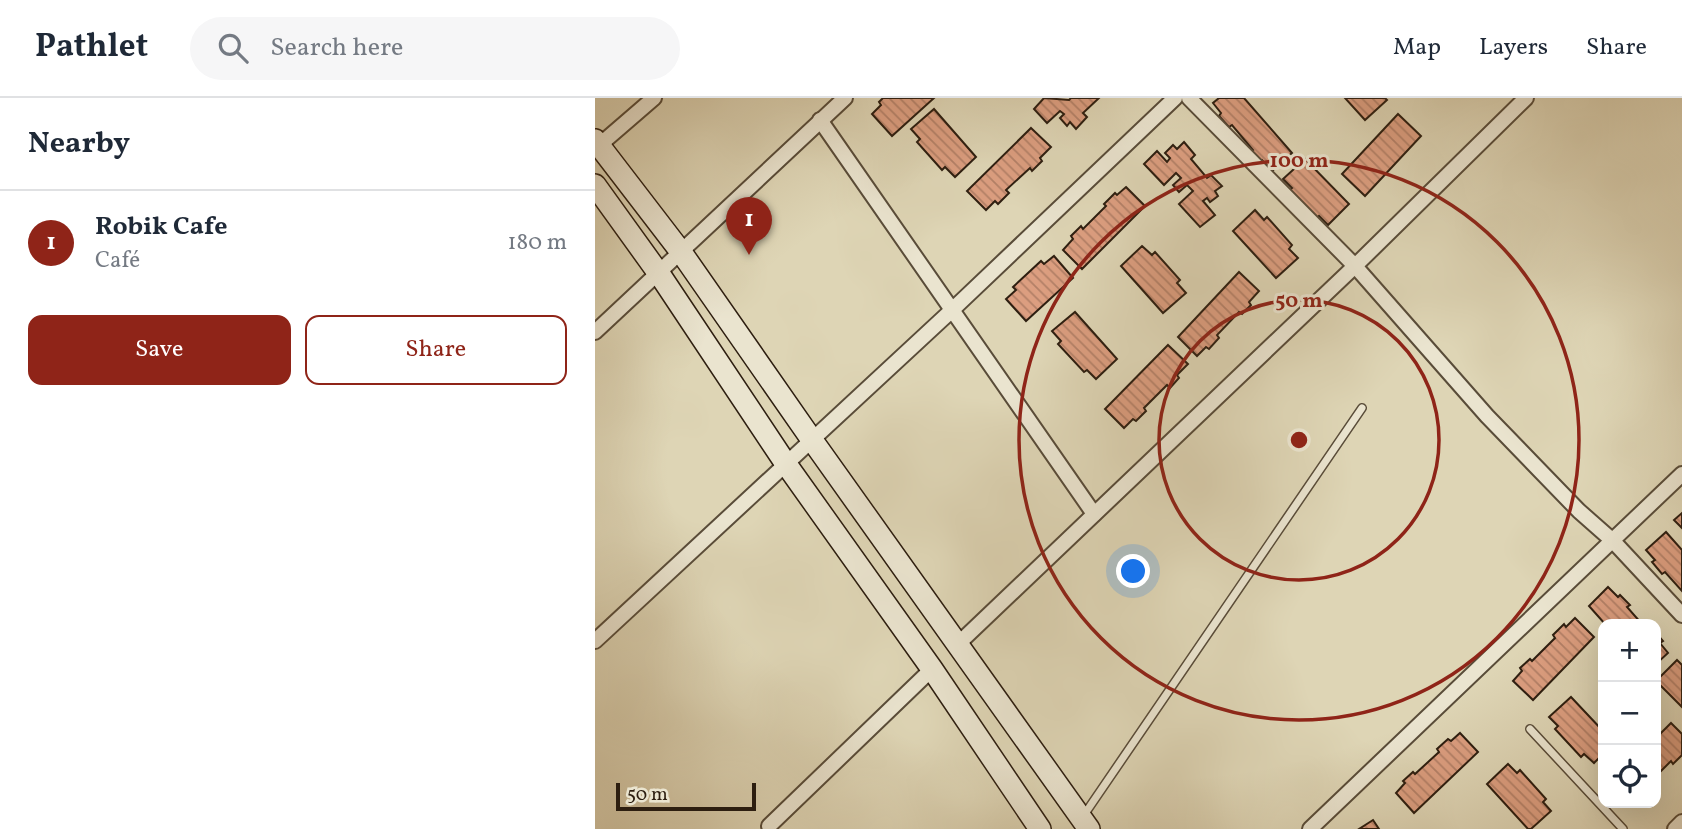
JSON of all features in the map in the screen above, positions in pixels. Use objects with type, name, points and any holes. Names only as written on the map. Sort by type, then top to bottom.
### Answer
[{"type":"street","points":[[654,98],[597,145],[681,252],[1085,824]]},
{"type":"street","points":[[595,332],[845,98]]},
{"type":"street","points":[[595,641],[951,311],[1175,98]]},
{"type":"street","points":[[1189,98],[1355,265],[1487,416],[1579,511],[1613,541],[1682,615]]},
{"type":"street","points":[[957,645],[1526,98]]},
{"type":"street","points":[[820,120],[1094,514]]},
{"type":"street","points":[[595,185],[659,274],[786,464],[932,669],[1040,829]]},
{"type":"street","points":[[1310,829],[1324,824],[1682,474]]},
{"type":"street","points":[[769,826],[932,669]]},
{"type":"street","points":[[1675,829],[1682,822]]},
{"type":"lane","points":[[1085,824],[1362,408]]},
{"type":"lane","points":[[1530,729],[1623,829]]},
{"type":"building","points":[[883,98],[934,98],[892,136],[872,114],[881,105],[879,102]]},
{"type":"building","points":[[1044,98],[1099,98],[1083,113],[1087,117],[1076,129],[1070,122],[1067,126],[1060,118],[1064,114],[1060,111],[1047,123],[1034,109]]},
{"type":"building","points":[[1219,98],[1244,98],[1292,153],[1272,171],[1262,160],[1259,162],[1250,152],[1253,150],[1232,125],[1229,127],[1219,116],[1221,113],[1213,103]]},
{"type":"building","points":[[1345,98],[1385,98],[1387,100],[1365,120]]},
{"type":"building","points":[[934,109],[976,157],[955,177],[945,167],[942,170],[917,142],[920,139],[911,129]]},
{"type":"building","points":[[1398,114],[1421,136],[1365,196],[1342,174]]},
{"type":"building","points":[[1031,128],[1051,147],[1032,171],[1030,168],[1006,190],[1009,193],[998,204],[995,201],[986,210],[967,191]]},
{"type":"building","points":[[1184,142],[1195,155],[1191,159],[1207,178],[1211,175],[1222,186],[1215,191],[1218,196],[1210,202],[1207,198],[1203,201],[1215,215],[1200,227],[1179,204],[1193,191],[1187,185],[1179,192],[1173,185],[1181,178],[1176,173],[1164,185],[1144,164],[1157,151],[1167,162],[1170,158],[1165,153],[1173,145],[1177,149]]},
{"type":"building","points":[[1305,159],[1349,204],[1328,225],[1319,216],[1316,219],[1289,191],[1292,188],[1283,179]]},
{"type":"building","points":[[1126,187],[1145,206],[1082,269],[1063,250],[1081,226],[1083,229],[1115,193],[1117,195]]},
{"type":"building","points":[[1255,210],[1264,220],[1267,217],[1292,245],[1289,249],[1298,258],[1276,278],[1233,231]]},
{"type":"building","points":[[1142,246],[1152,255],[1155,252],[1180,280],[1177,283],[1186,293],[1163,313],[1121,266]]},
{"type":"building","points":[[1054,256],[1073,278],[1026,321],[1006,299],[1016,290],[1013,287],[1041,261],[1044,264]]},
{"type":"building","points":[[1239,272],[1259,291],[1249,302],[1251,305],[1242,314],[1239,312],[1217,335],[1219,338],[1209,349],[1206,347],[1197,356],[1178,337]]},
{"type":"building","points":[[1075,312],[1117,359],[1096,379],[1087,370],[1084,372],[1058,344],[1061,341],[1052,331]]},
{"type":"building","points":[[1168,345],[1188,364],[1177,375],[1179,378],[1170,388],[1167,385],[1144,408],[1146,411],[1136,421],[1133,419],[1124,428],[1105,409]]},
{"type":"building","points":[[1682,513],[1682,528],[1674,520]]},
{"type":"building","points":[[1666,532],[1682,550],[1682,591],[1665,572],[1662,574],[1646,550]]},
{"type":"building","points":[[1608,587],[1630,605],[1627,607],[1638,619],[1601,619],[1589,606]]},
{"type":"building","points":[[1575,618],[1594,637],[1533,700],[1513,681],[1522,671],[1520,668],[1530,659],[1532,661],[1555,638],[1553,635],[1564,624],[1566,627]]},
{"type":"building","points":[[1661,644],[1668,653],[1661,659]]},
{"type":"building","points":[[1677,660],[1682,665],[1682,707],[1661,686],[1661,676]]},
{"type":"building","points":[[1571,697],[1598,726],[1598,759],[1594,763],[1584,754],[1581,757],[1555,729],[1558,726],[1549,717]]},
{"type":"building","points":[[1671,723],[1682,734],[1682,755],[1661,771],[1661,745],[1661,733]]},
{"type":"building","points":[[1460,733],[1478,752],[1414,813],[1396,793],[1405,783],[1403,781],[1439,752],[1437,749]]},
{"type":"building","points":[[1508,764],[1517,773],[1520,770],[1546,799],[1543,802],[1551,811],[1531,829],[1528,829],[1487,784]]},
{"type":"building","points":[[1373,820],[1379,829],[1359,829]]},
{"type":"place","name":"Robik Cafe","points":[[749,255]]}]
